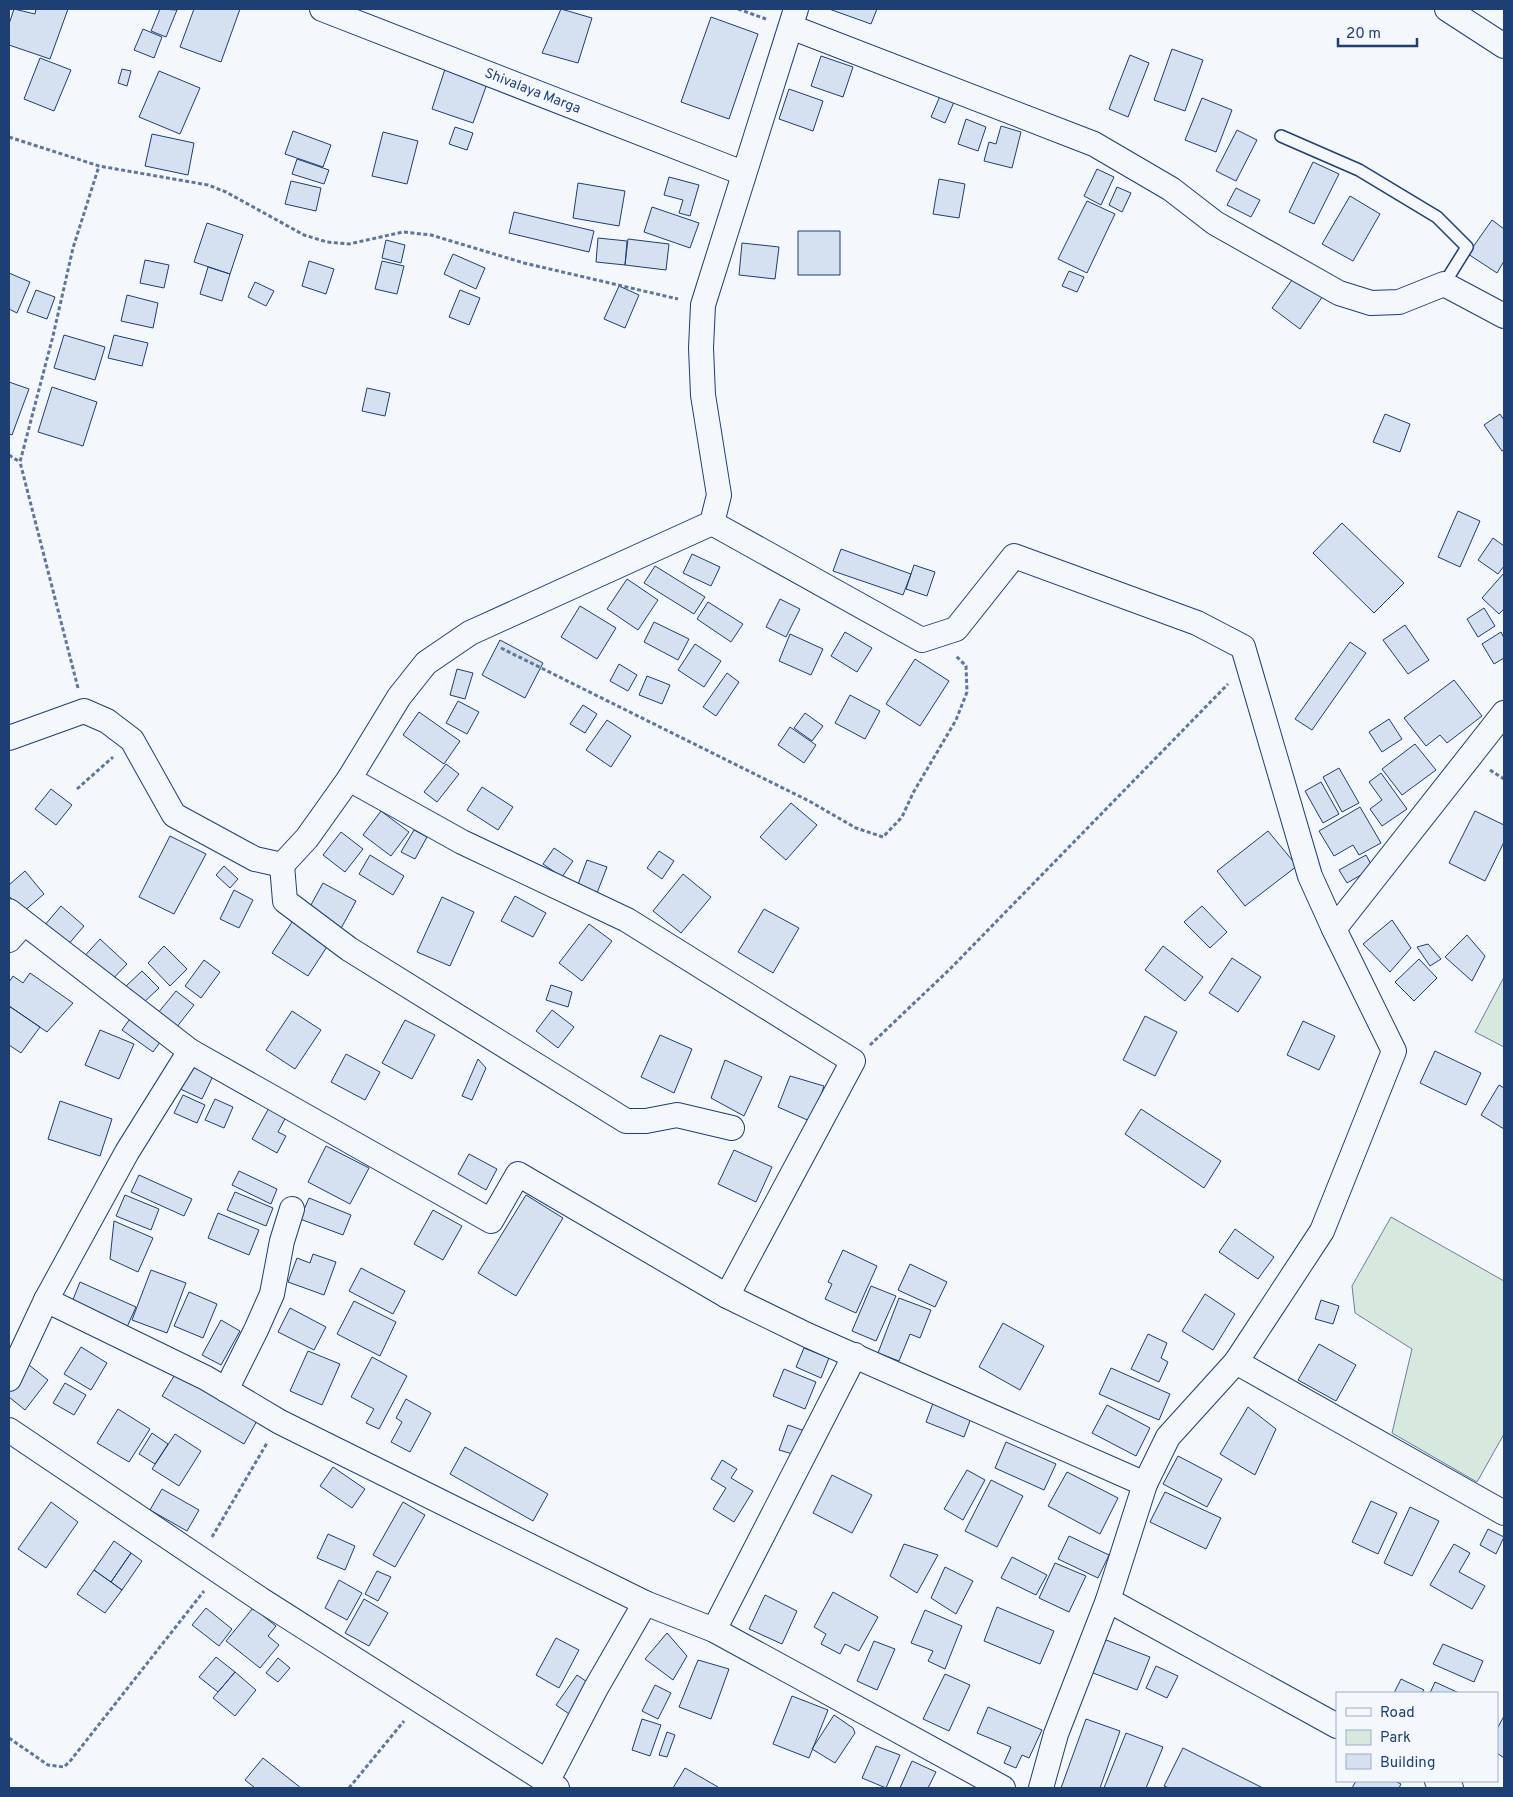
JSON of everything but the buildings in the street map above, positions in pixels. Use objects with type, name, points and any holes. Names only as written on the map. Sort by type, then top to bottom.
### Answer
[{"type":"street","name":"Shivalaya Marga","points":[[322,9],[743,173]]},
{"type":"street","points":[[1447,9],[1504,46]]},
{"type":"street","points":[[712,523],[718,495],[703,395],[701,348],[703,305],[793,18],[1094,144],[1171,189],[1215,223],[1339,293],[1372,303],[1399,302],[1444,284],[1504,316]]},
{"type":"street","points":[[712,523],[470,633],[426,663],[399,697],[349,778],[307,838],[282,865],[285,901],[306,918],[349,949],[626,1120],[646,1121],[677,1115],[732,1128]]},
{"type":"street","points":[[712,523],[922,640],[956,629],[1014,556],[1197,624],[1243,647],[1310,876],[1394,1051],[1322,1231],[1236,1362],[1168,1437],[1145,1484],[1108,1600],[1056,1734],[1041,1788]]},
{"type":"street","points":[[9,738],[84,711],[107,721],[132,740],[174,815],[255,859],[282,865]]},
{"type":"street","points":[[1334,929],[1504,713]]},
{"type":"street","points":[[349,778],[462,842],[627,920],[853,1061],[727,1296]]},
{"type":"street","points":[[14,925],[190,1051],[491,1221],[518,1174],[727,1296],[807,1335],[1145,1484]]},
{"type":"street","points":[[9,1379],[46,1300],[127,1152],[190,1051]]},
{"type":"street","points":[[226,1390],[272,1294],[282,1241],[292,1208]]},
{"type":"street","points":[[46,1300],[226,1390],[280,1422],[645,1603],[714,1630],[1003,1788]]},
{"type":"street","points":[[714,1630],[855,1355]]},
{"type":"street","points":[[1236,1362],[1504,1513]]},
{"type":"street","points":[[9,1430],[219,1572],[552,1785],[596,1688],[645,1603]]},
{"type":"street","points":[[1108,1600],[1336,1725]]},
{"type":"street","points":[[1439,1782],[1450,1788]]},
{"type":"lane","points":[[1281,136],[1359,170],[1437,217],[1467,247],[1444,284]]},
{"type":"path","points":[[9,137],[99,166],[208,185],[226,192],[304,235],[327,242],[349,244],[403,232],[431,235],[524,263],[703,305]]},
{"type":"path","points":[[84,711],[20,462],[53,336],[73,248],[99,166]]},
{"type":"path","points":[[9,455],[20,462]]},
{"type":"path","points":[[470,633],[811,802],[856,828],[883,837],[902,817],[913,793],[956,720],[967,692],[966,666],[937,635]]},
{"type":"path","points":[[853,1061],[950,969],[1226,685],[1250,671]]},
{"type":"path","points":[[77,789],[132,740]]},
{"type":"path","points":[[200,1559],[280,1422]]},
{"type":"path","points":[[9,1738],[48,1765],[64,1767],[219,1572]]},
{"type":"path","points":[[349,1788],[420,1701]]},
{"type":"green space","points":[[1504,977],[1504,1047],[1475,1032]]},
{"type":"green space","points":[[1391,1217],[1504,1281],[1504,1434],[1477,1482],[1392,1433],[1412,1349],[1355,1313],[1352,1286]]}]
